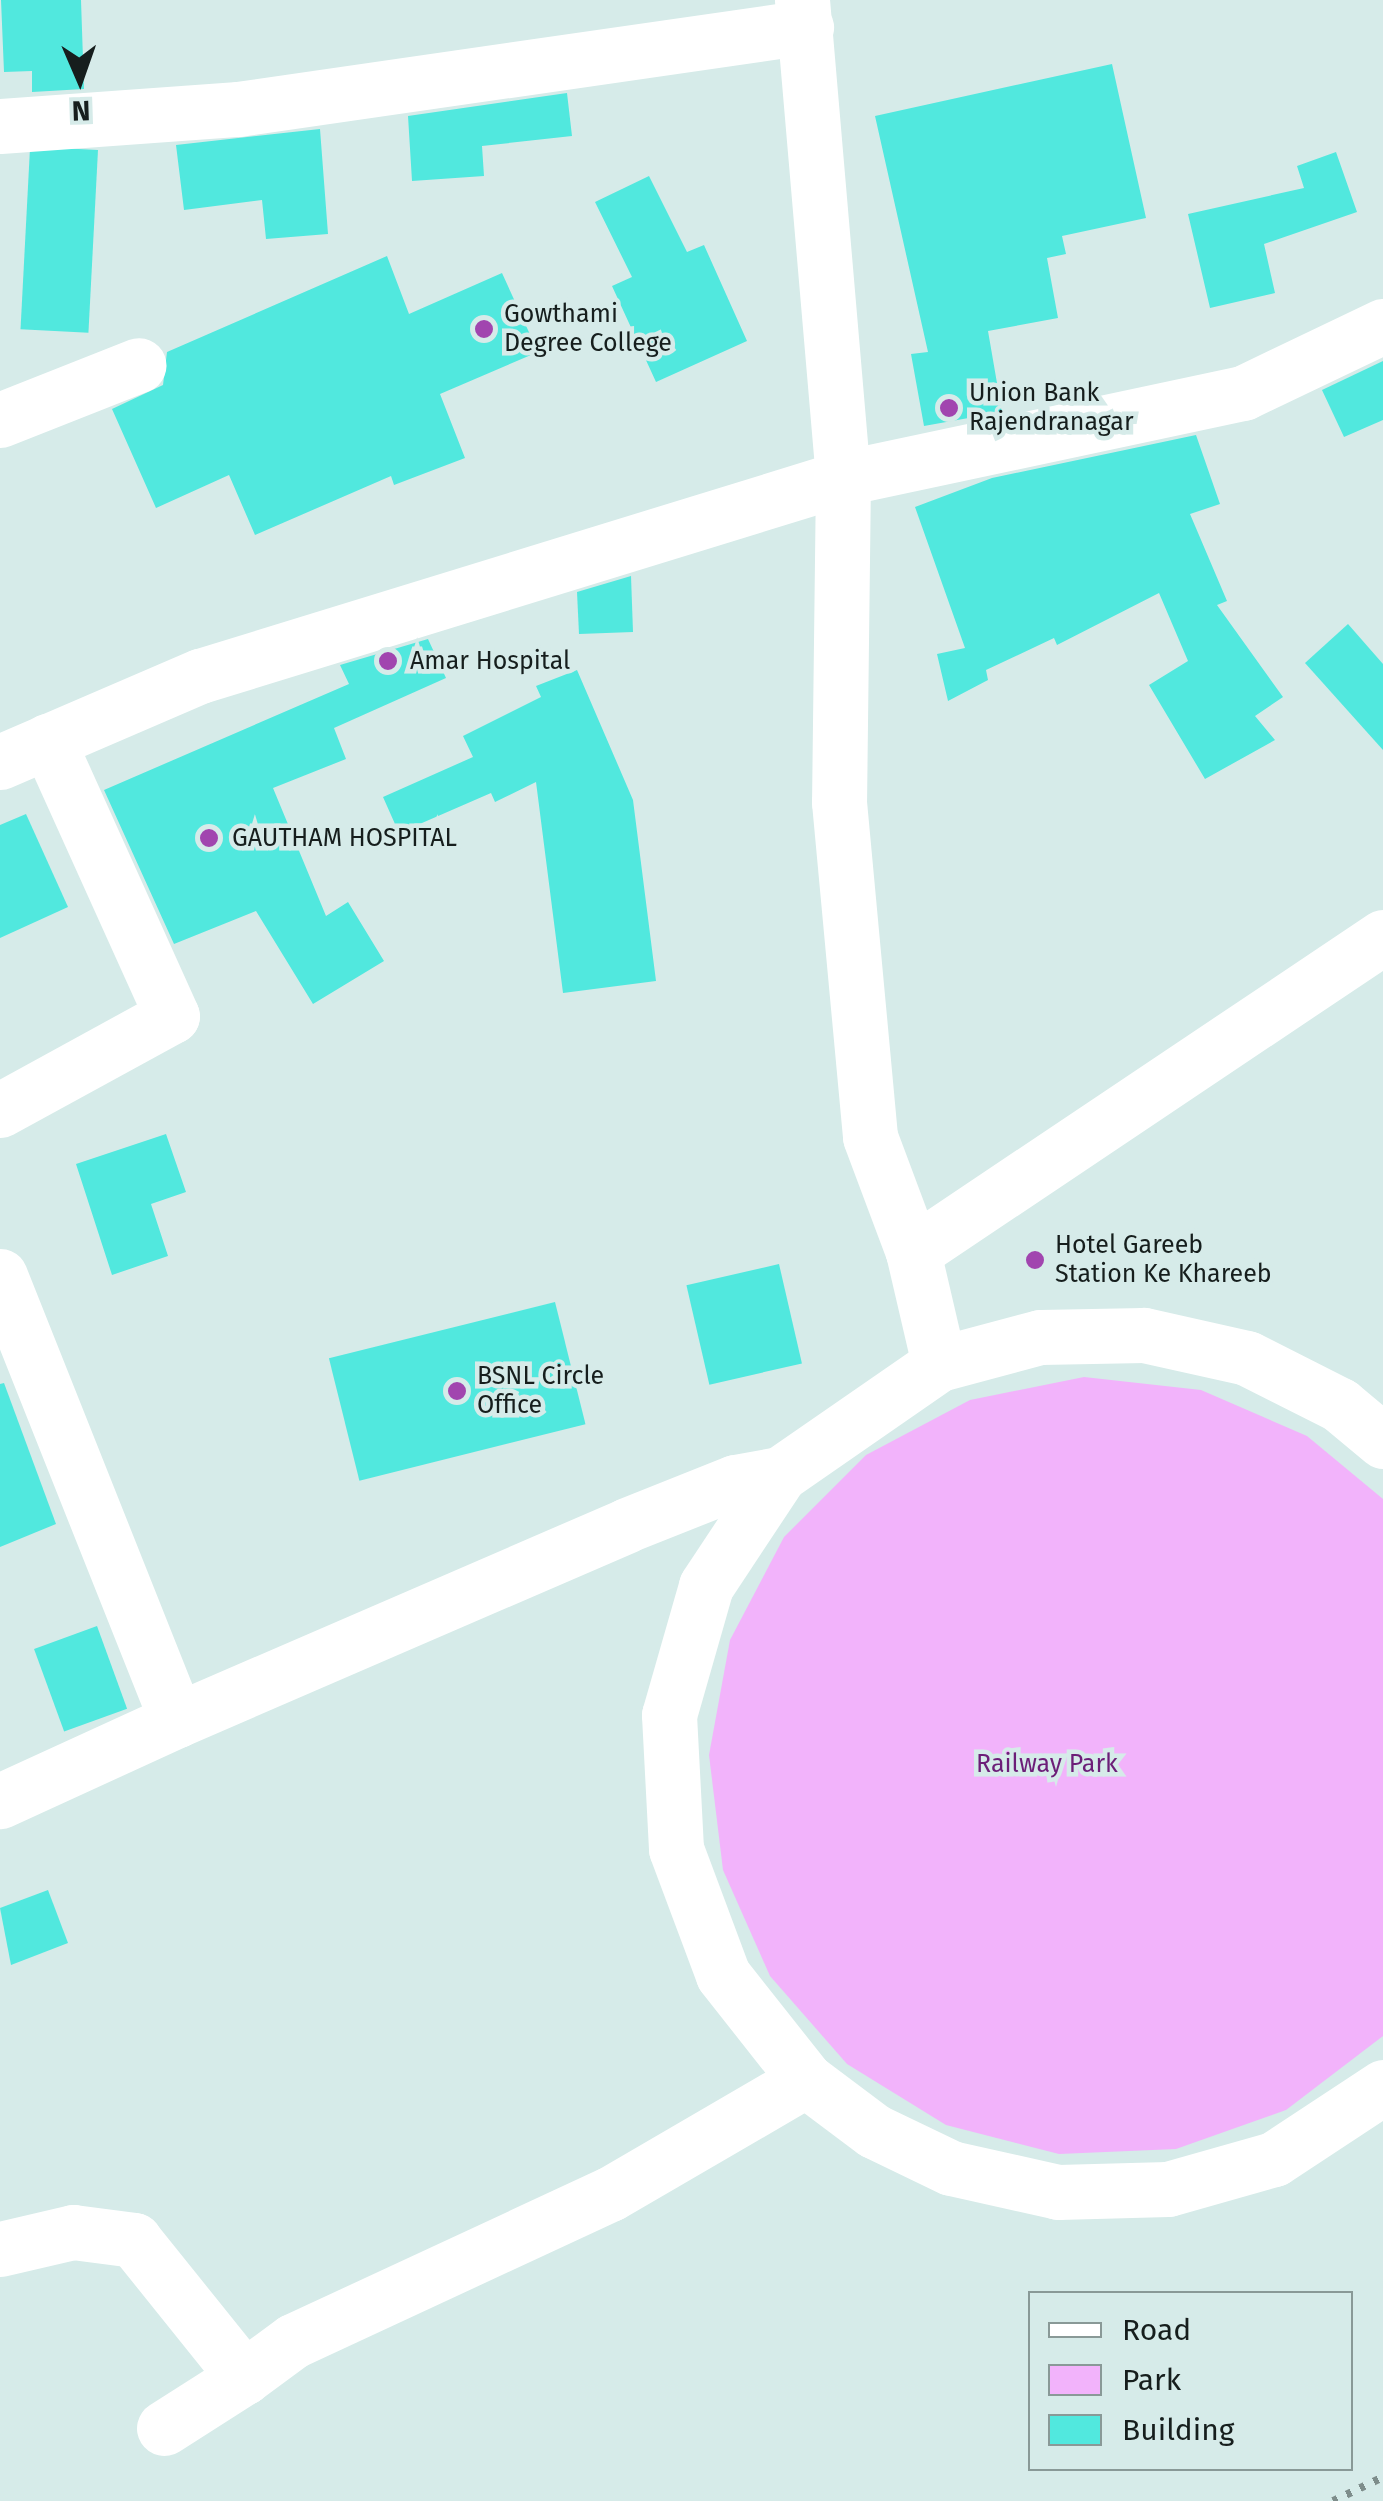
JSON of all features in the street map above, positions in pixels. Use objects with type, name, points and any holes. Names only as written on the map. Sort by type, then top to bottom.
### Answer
[{"type":"street","points":[[0,126],[238,109],[804,13],[843,478],[839,802],[870,1137],[913,1252],[938,1364]]},
{"type":"street","points":[[0,1110],[172,1016],[24,751],[200,676],[843,478],[1242,393],[1383,326]]},
{"type":"street","points":[[0,420],[140,366]]},
{"type":"street","points":[[913,1252],[1383,937]]},
{"type":"street","points":[[0,1276],[176,1720]]},
{"type":"street","points":[[1383,1441],[1340,1405],[1246,1358],[1144,1335],[1040,1337],[938,1364],[780,1474],[706,1586],[670,1734],[676,1849],[723,1974],[806,2080],[874,2131],[952,2168],[1058,2192],[1168,2189],[1274,2158],[1383,2087]]},
{"type":"street","points":[[0,1801],[176,1720],[626,1525],[735,1482],[780,1474]]},
{"type":"street","points":[[164,2428],[244,2378],[292,2341],[610,2194],[806,2080]]},
{"type":"street","points":[[0,2249],[72,2232],[134,2240],[244,2378]]},
{"type":"green space","name":"Railway Park","points":[[1084,1377],[1201,1390],[1307,1436],[1383,1499],[1383,2036],[1286,2110],[1176,2149],[1059,2154],[946,2125],[847,2064],[770,1976],[723,1870],[709,1755],[730,1640],[784,1537],[866,1455],[970,1400]]},
{"type":"building","points":[[1,0],[81,0],[84,89],[32,92],[32,71],[4,72]]},
{"type":"building","points":[[1112,64],[1146,218],[1062,236],[1066,254],[1047,258],[1058,318],[988,331],[1002,412],[924,426],[911,354],[928,352],[875,116]]},
{"type":"building","points":[[567,93],[572,136],[482,146],[484,176],[412,181],[408,116]]},
{"type":"building","points":[[320,129],[328,234],[266,239],[262,200],[184,210],[176,145]]},
{"type":"building","points":[[30,146],[98,150],[88,333],[21,329]]},
{"type":"building","points":[[1336,152],[1357,212],[1264,244],[1275,293],[1210,308],[1188,214],[1304,188],[1297,166]]},
{"type":"building","points":[[649,176],[687,252],[704,245],[747,341],[656,382],[612,286],[632,277],[595,202]]},
{"type":"building","points":[[387,256],[409,314],[502,273],[538,352],[440,394],[465,458],[394,485],[391,476],[255,535],[229,475],[156,508],[112,409],[163,385],[167,352]]},
{"type":"building","points":[[1383,361],[1383,420],[1344,437],[1322,390]]},
{"type":"building","points":[[1196,435],[1220,504],[1190,514],[1227,601],[1217,605],[1283,697],[1255,716],[1275,740],[1205,779],[1149,685],[1188,661],[1159,593],[1057,645],[1054,638],[986,670],[988,680],[948,701],[937,654],[965,648],[915,507],[992,478]]},
{"type":"building","points":[[631,576],[633,632],[579,634],[577,592]]},
{"type":"building","points":[[1348,624],[1383,664],[1383,750],[1305,663]]},
{"type":"building","points":[[428,639],[446,678],[334,728],[346,759],[273,788],[326,916],[348,902],[384,961],[313,1004],[256,911],[174,944],[104,790],[349,684],[340,665]]},
{"type":"building","points":[[577,670],[633,800],[656,981],[563,993],[536,782],[495,802],[491,793],[399,833],[383,797],[473,757],[463,736],[541,697],[536,686]]},
{"type":"building","points":[[26,814],[68,907],[0,938],[0,825]]},
{"type":"building","points":[[166,1134],[186,1192],[151,1204],[168,1256],[112,1275],[76,1164]]},
{"type":"building","points":[[779,1264],[802,1363],[709,1385],[686,1285]]},
{"type":"building","name":"BSNL Circle Office","points":[[555,1302],[585,1424],[359,1481],[329,1358]]},
{"type":"building","points":[[4,1383],[56,1524],[0,1547],[0,1384]]},
{"type":"building","points":[[97,1626],[127,1709],[64,1732],[34,1649]]},
{"type":"building","points":[[48,1890],[68,1943],[11,1965],[0,1908]]},
{"type":"railway","points":[[1333,2501],[1383,2477]]},
{"type":"place","name":"Gowthami Degree College","points":[[484,329]]},
{"type":"place","name":"Union Bank Rajendranagar","points":[[949,408]]},
{"type":"place","name":"Amar Hospital","points":[[388,661]]},
{"type":"place","name":"GAUTHAM HOSPITAL","points":[[209,838]]},
{"type":"place","name":"Hotel Gareeb Station Ke Khareeb","points":[[1035,1260]]},
{"type":"place","name":"BSNL Circle Office","points":[[457,1391]]}]
